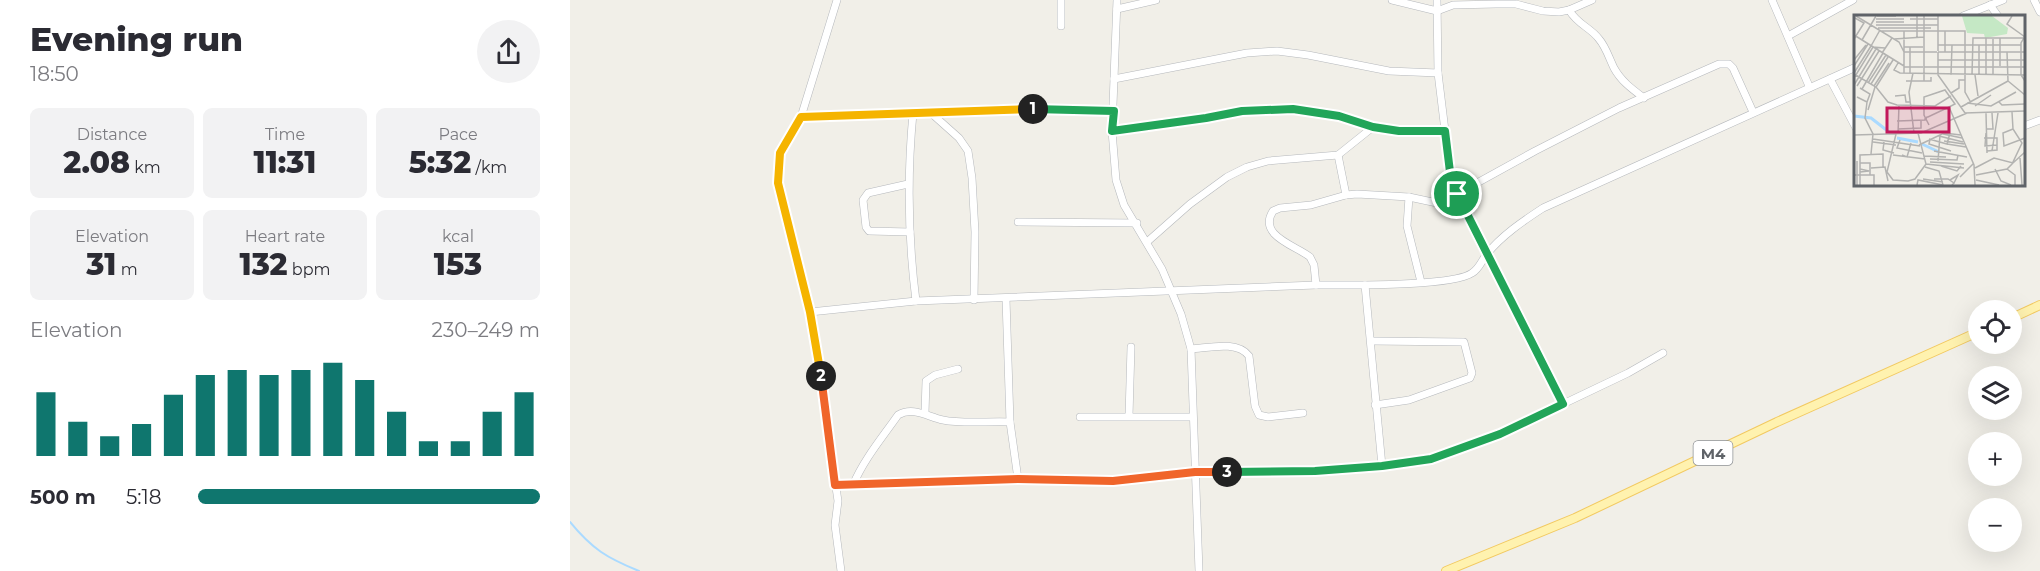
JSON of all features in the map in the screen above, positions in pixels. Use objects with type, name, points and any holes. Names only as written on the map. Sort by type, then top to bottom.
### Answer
[{"type":"main road","points":[[2022,313],[2040,305]]},
{"type":"main road","name":"M4","points":[[1446,571],[1575,518],[1777,422],[1968,336]]},
{"type":"street","points":[[837,0],[801,117],[780,153],[777,173],[810,312],[838,501],[835,525],[841,571]]},
{"type":"street","points":[[1061,0],[1061,26]]},
{"type":"street","points":[[1117,0],[1112,131],[1118,190],[1171,291],[1181,314],[1191,349],[1199,571]]},
{"type":"street","points":[[1117,9],[1156,0]]},
{"type":"street","points":[[1392,0],[1437,11],[1453,5],[1516,2],[1543,11],[1559,12],[1592,0]]},
{"type":"street","points":[[1437,0],[1438,73],[1450,172],[1466,214],[1563,404]]},
{"type":"street","points":[[1772,0],[1809,86]]},
{"type":"street","points":[[1788,36],[1854,0]]},
{"type":"street","points":[[1965,15],[2003,0]]},
{"type":"street","points":[[2034,0],[2040,12]]},
{"type":"street","points":[[1569,10],[1575,21],[1603,43],[1623,81],[1644,98]]},
{"type":"street","points":[[1114,79],[1246,52],[1276,51],[1389,71],[1438,73]]},
{"type":"street","points":[[1457,194],[1619,108],[1719,64],[1729,64],[1741,82],[1753,112]]},
{"type":"street","points":[[810,312],[916,301],[1365,285],[1465,277],[1479,268],[1486,255],[1521,222],[1543,208],[1809,86],[1854,68]]},
{"type":"street","points":[[1830,79],[1854,124]]},
{"type":"street","points":[[801,117],[1010,108],[1114,111]]},
{"type":"street","points":[[1112,131],[1264,109],[1293,109],[1316,111],[1373,127],[1399,131],[1445,131]]},
{"type":"street","points":[[913,113],[909,184],[910,232],[916,301]]},
{"type":"street","points":[[931,113],[959,138],[968,151],[975,223],[974,300]]},
{"type":"street","points":[[2025,126],[2040,120]]},
{"type":"street","points":[[1147,242],[1204,193],[1227,177],[1247,167],[1268,161],[1338,154],[1373,127]]},
{"type":"street","points":[[1338,154],[1346,195]]},
{"type":"street","points":[[909,184],[868,194],[864,200],[866,227],[869,231],[910,232]]},
{"type":"street","points":[[1316,285],[1314,265],[1310,257],[1276,237],[1270,221],[1273,211],[1280,208],[1311,205],[1346,195],[1409,197],[1437,203],[1466,214]]},
{"type":"street","points":[[1409,197],[1407,226],[1421,282]]},
{"type":"street","points":[[1018,222],[1137,223]]},
{"type":"street","points":[[1365,285],[1382,466]]},
{"type":"street","points":[[1006,299],[1010,422],[1018,479]]},
{"type":"street","points":[[1371,341],[1462,341],[1465,344],[1472,373],[1470,378],[1418,397],[1375,405]]},
{"type":"street","points":[[1191,349],[1229,346],[1245,351],[1249,356],[1258,415],[1268,417],[1303,413]]},
{"type":"street","points":[[1129,416],[1131,347]]},
{"type":"street","points":[[835,485],[1018,479],[1113,481],[1195,472],[1315,471],[1382,466],[1431,459],[1500,434],[1628,373],[1663,353]]},
{"type":"street","points":[[925,413],[926,381],[935,375],[958,369]]},
{"type":"street","points":[[853,485],[860,468],[902,412],[925,413],[941,420],[1010,422]]},
{"type":"street","points":[[1080,417],[1192,417]]},
{"type":"waterway","points":[[570,522],[601,552],[639,571]]},
{"type":"route","points":[[1010,108],[1114,111],[1112,131],[1242,111],[1293,109],[1316,111],[1373,127],[1399,131],[1445,131],[1450,172],[1457,194],[1563,404],[1500,434],[1431,459],[1382,466],[1315,471],[1195,472],[1113,481],[1018,479],[835,485],[810,312],[777,173],[780,153],[801,117],[1010,108]]}]
